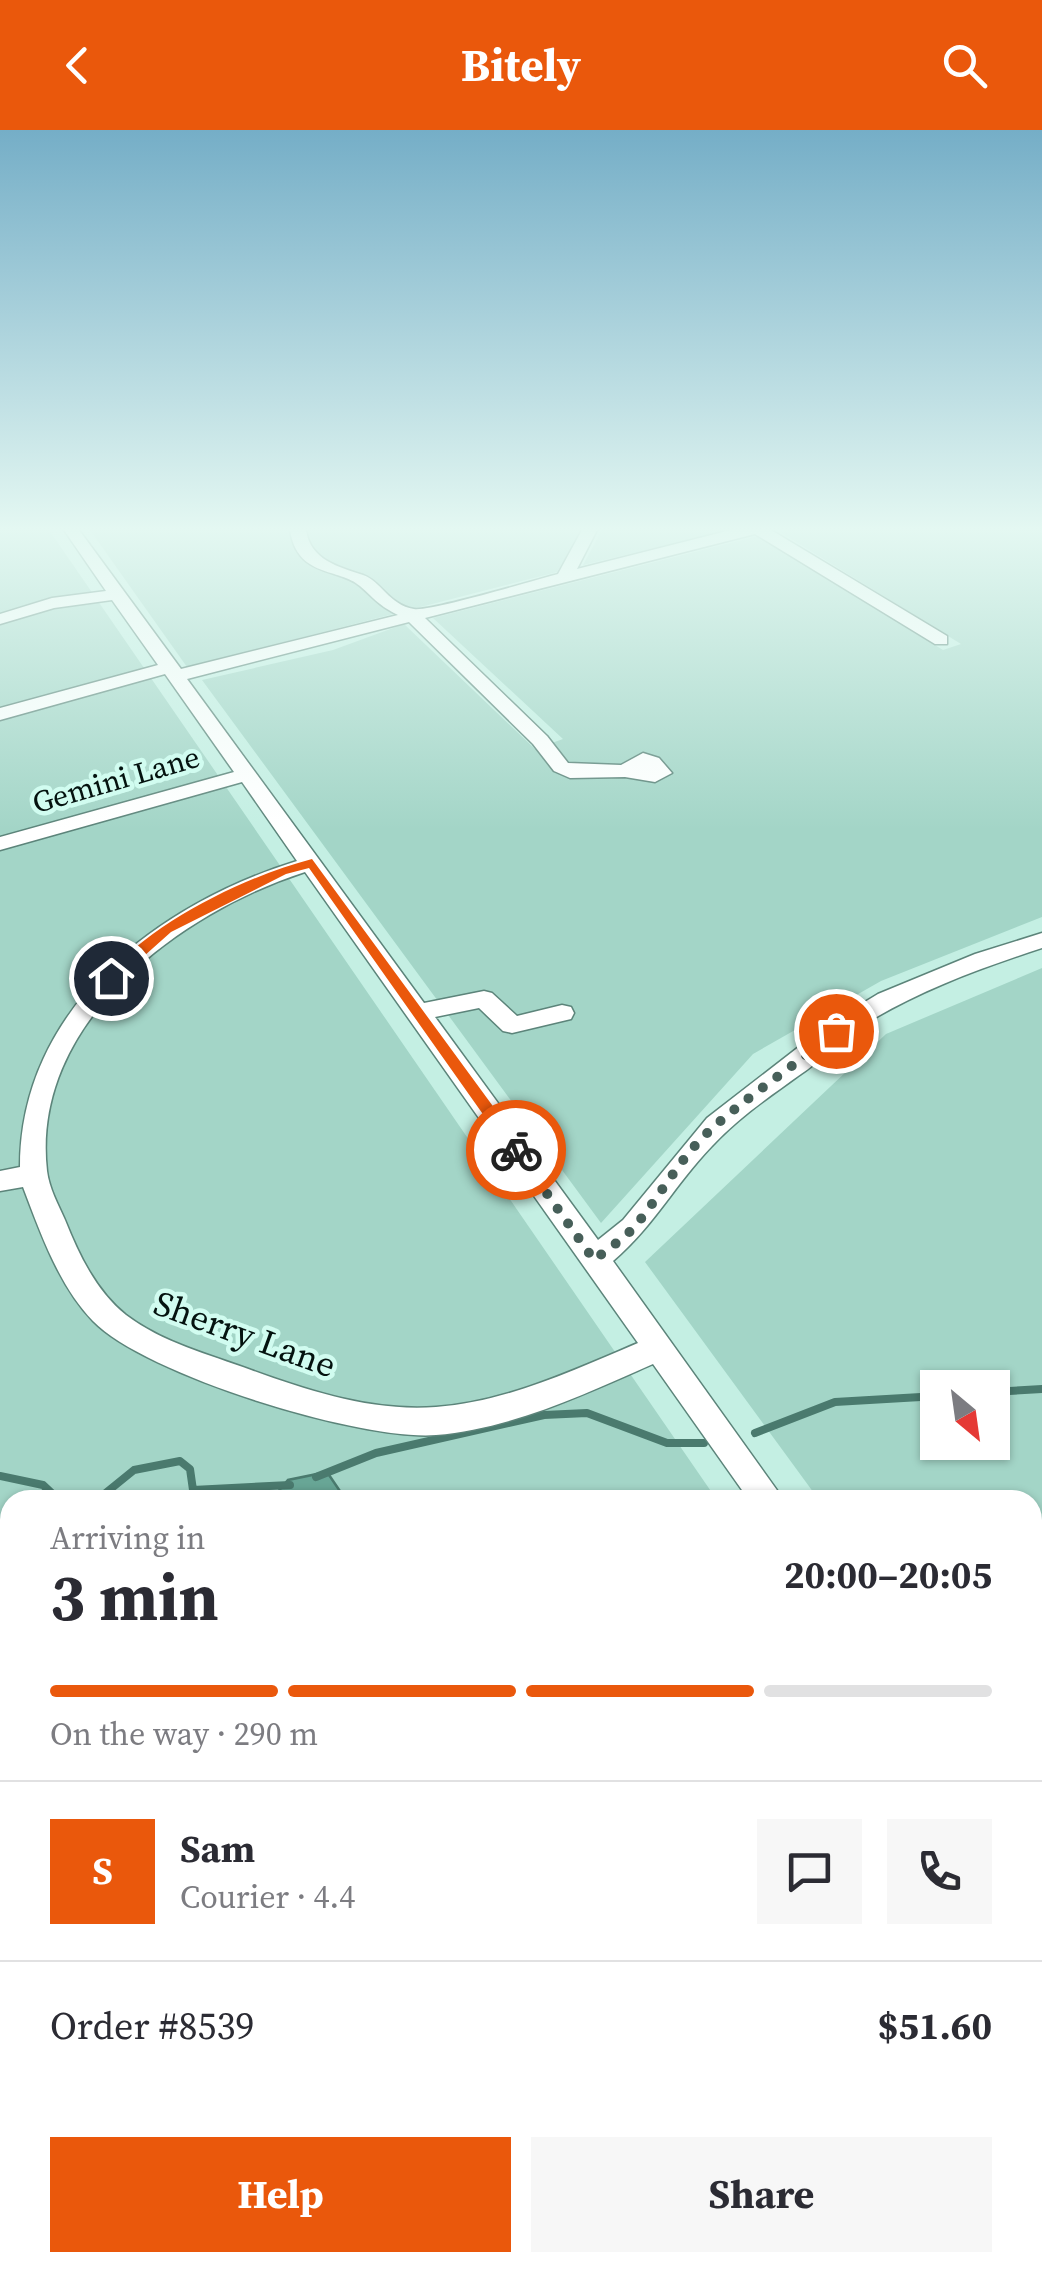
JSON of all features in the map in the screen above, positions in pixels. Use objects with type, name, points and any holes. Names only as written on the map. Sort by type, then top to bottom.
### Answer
[{"type":"street","points":[[143,630],[761,1490]]},
{"type":"street","points":[[0,714],[361,630]]},
{"type":"street","points":[[427,630],[540,740],[560,767],[570,772],[624,771]]},
{"type":"street","points":[[924,630],[941,640]]},
{"type":"street","name":"Gemini Lane","points":[[0,844],[249,774]]},
{"type":"street","name":"Sherry Lane","points":[[312,863],[282,872],[166,930],[111,978],[44,1081],[37,1102],[34,1174],[66,1252],[96,1304],[113,1321],[170,1353],[316,1404],[432,1422],[468,1417],[660,1348]]},
{"type":"street","points":[[594,1260],[634,1228],[716,1125],[760,1088],[794,1068],[836,1031],[886,1000],[1042,940]]},
{"type":"street","points":[[418,1012],[474,999],[490,1002],[512,1025],[562,1012]]},
{"type":"street","points":[[0,1182],[34,1174]]},
{"type":"shaded area","points":[[0,630],[118,630],[710,1490],[0,1490]]},
{"type":"shaded area","points":[[161,630],[331,630],[187,667]]},
{"type":"shaded area","points":[[388,630],[410,630],[535,749],[563,739],[446,630],[910,630],[943,650],[961,644],[938,630],[1042,630],[1042,917],[881,981],[753,1054],[601,1223],[202,680],[333,650]]},
{"type":"shaded area","points":[[1042,968],[1042,1490],[812,1490],[645,1262],[886,1034]]},
{"type":"shaded area","points":[[327,1472],[339,1490],[280,1490],[288,1480]]},
{"type":"waterway","points":[[1010,1391],[1042,1389]]},
{"type":"waterway","points":[[755,1433],[835,1402],[920,1397]]},
{"type":"waterway","points":[[316,1477],[376,1453],[544,1415],[587,1413],[667,1443],[704,1443]]},
{"type":"waterway","points":[[109,1490],[134,1470],[180,1461],[190,1469],[193,1490]]},
{"type":"waterway","points":[[0,1476],[43,1485],[48,1490]]},
{"type":"waterway","points":[[193,1490],[290,1485]]},
{"type":"way so far","points":[[516,1150],[594,1260],[634,1228],[716,1125],[760,1088],[794,1068],[836,1031]]},
{"type":"route","points":[[111,978],[166,930],[282,872],[312,863],[516,1150]]}]
